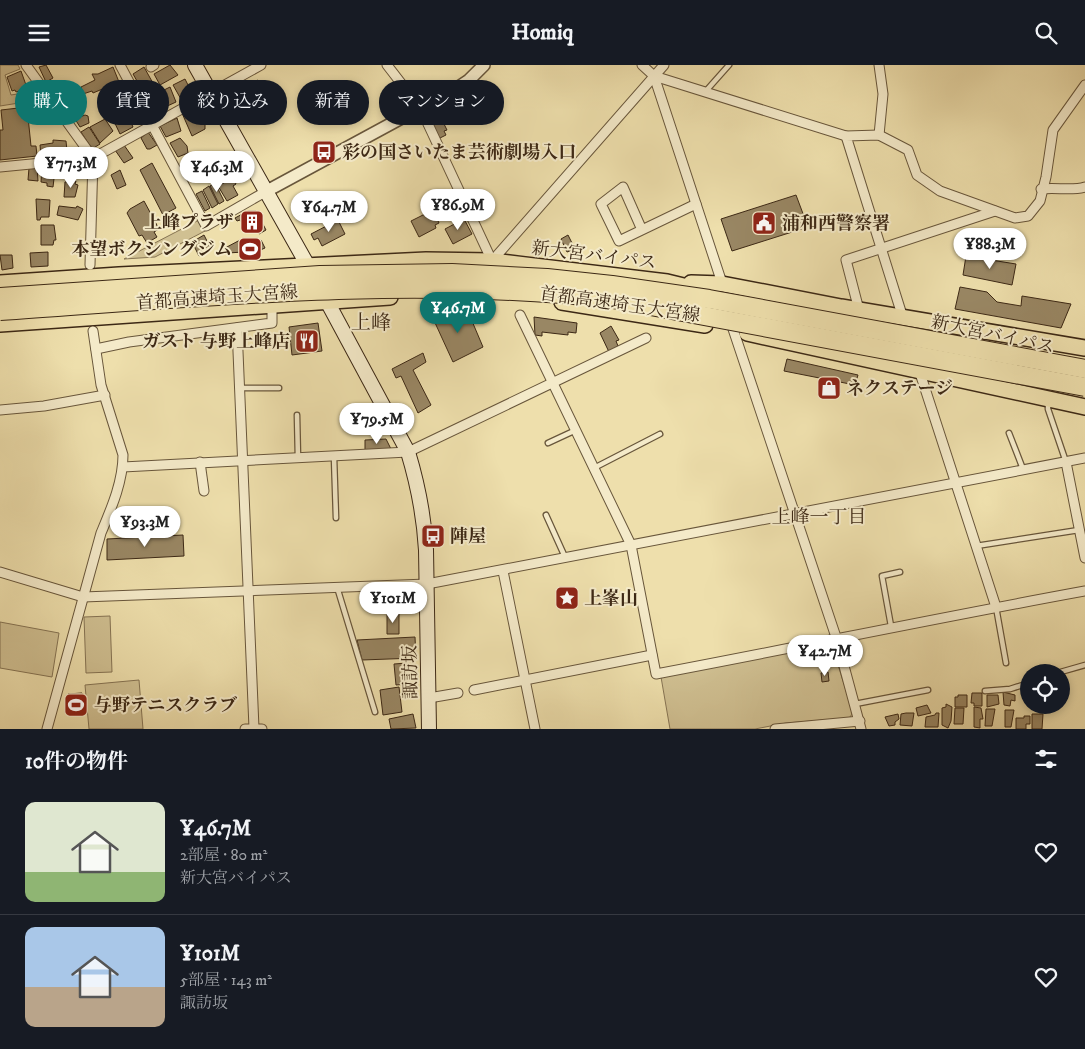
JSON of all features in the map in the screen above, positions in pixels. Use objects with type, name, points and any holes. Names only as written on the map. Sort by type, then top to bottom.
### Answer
[{"type":"highway","name":"新大宮バイパス","points":[[0,283],[307,265],[426,260],[492,261],[667,282],[733,298],[1085,370]]},
{"type":"highway","name":"首都高速埼玉大宮線","points":[[0,297],[320,275],[452,273],[547,278],[708,299],[1085,370]]},
{"type":"highway","points":[[667,282],[722,284],[1085,348]]},
{"type":"highway","name":"首都高速埼玉大宮線","points":[[0,311],[324,290],[453,288],[552,292],[613,299],[1085,387]]},
{"type":"highway","name":"新大宮バイパス","points":[[0,324],[327,300],[456,293],[557,301],[740,331],[1085,381]]},
{"type":"highway","points":[[740,331],[1085,407]]},
{"type":"highway","points":[[820,339],[895,359],[1085,396]]},
{"type":"main road","name":"諏訪坂","points":[[195,65],[203,80]]},
{"type":"main road","name":"諏訪坂","points":[[228,125],[327,300],[408,452],[424,525],[427,584],[429,729]]},
{"type":"street","points":[[26,65],[93,158],[90,265]]},
{"type":"street","points":[[120,65],[128,80]]},
{"type":"street","points":[[234,80],[261,65]]},
{"type":"street","points":[[387,65],[399,80]]},
{"type":"street","points":[[469,80],[484,65]]},
{"type":"street","points":[[642,65],[654,76],[846,136],[879,135],[908,150],[917,175],[940,191],[1015,218],[1028,216],[1040,201],[1041,189],[1046,177],[1053,130],[1085,85]]},
{"type":"street","points":[[428,125],[492,261],[664,65]]},
{"type":"street","points":[[879,65],[883,95],[879,135]]},
{"type":"street","points":[[654,76],[722,284],[733,298]]},
{"type":"street","points":[[0,167],[93,158],[150,125]]},
{"type":"street","points":[[153,125],[206,226],[265,192],[391,125]]},
{"type":"street","points":[[846,136],[883,248],[903,317]]},
{"type":"street","points":[[642,230],[623,187],[601,204],[618,241],[642,230],[696,204]]},
{"type":"street","points":[[1041,189],[1060,187],[1078,189],[1085,187]]},
{"type":"street","points":[[859,309],[846,260],[995,211]]},
{"type":"street","points":[[96,349],[129,342],[272,323],[272,304]]},
{"type":"street","points":[[520,315],[631,545],[656,674],[837,640],[891,626],[1085,591]]},
{"type":"street","points":[[237,328],[254,729]]},
{"type":"street","points":[[47,729],[83,597],[123,467],[123,455],[105,395],[93,331]]},
{"type":"street","points":[[740,331],[837,640],[861,725],[775,729]]},
{"type":"street","points":[[123,467],[408,452],[646,338]]},
{"type":"street","points":[[919,370],[957,482],[996,607]]},
{"type":"street","points":[[0,411],[44,406],[105,395]]},
{"type":"street","points":[[0,572],[83,597],[427,584],[503,571],[565,557],[1085,458]]},
{"type":"street","points":[[1066,462],[1085,559]]},
{"type":"street","points":[[200,463],[204,491]]},
{"type":"street","points":[[503,571],[535,729]]},
{"type":"street","points":[[474,690],[652,655]]},
{"type":"street","points":[[429,698],[458,693]]},
{"type":"lane","points":[[705,92],[729,65]]},
{"type":"lane","points":[[240,388],[279,387]]},
{"type":"lane","points":[[1048,405],[1066,462]]},
{"type":"lane","points":[[297,415],[298,459]]},
{"type":"lane","points":[[548,443],[576,430]]},
{"type":"lane","points":[[1009,433],[1022,469]]},
{"type":"lane","points":[[594,468],[660,434]]},
{"type":"lane","points":[[334,457],[336,518]]},
{"type":"lane","points":[[546,515],[565,557]]},
{"type":"lane","points":[[976,546],[1080,530]]},
{"type":"lane","points":[[891,626],[882,577],[900,572]]},
{"type":"lane","points":[[337,587],[375,712]]},
{"type":"lane","points":[[996,607],[1006,663]]},
{"type":"lane","points":[[1070,669],[1085,665]]},
{"type":"lane","points":[[985,691],[1010,689],[1020,686]]},
{"type":"lane","points":[[855,704],[928,691]]},
{"type":"shaded area","points":[[0,65],[18,65],[20,69],[5,75],[11,95],[15,94],[15,104],[0,106]]},
{"type":"shaded area","points":[[199,220],[205,231],[155,257],[124,259]]},
{"type":"shaded area","points":[[110,616],[112,672],[86,673],[84,617]]},
{"type":"shaded area","points":[[0,622],[59,633],[52,677],[0,668]]},
{"type":"shaded area","points":[[820,645],[833,649],[853,713],[849,718],[786,723],[755,729],[670,729],[661,677]]},
{"type":"shaded area","points":[[139,680],[143,729],[89,729],[85,685]]},
{"type":"building","points":[[46,65],[53,78],[45,80],[39,67]]},
{"type":"building","points":[[170,65],[178,75],[169,80],[157,80],[154,74]]},
{"type":"building","points":[[113,67],[118,80],[97,80],[97,91],[87,93],[87,84],[95,80],[92,74],[98,74]]},
{"type":"building","points":[[144,67],[151,80],[136,80],[133,74]]},
{"type":"building","points":[[21,71],[24,80],[15,80],[15,90],[12,91],[7,77]]},
{"type":"building","points":[[179,82],[179,96],[173,85]]},
{"type":"building","points":[[169,88],[176,102],[169,105]]},
{"type":"building","points":[[15,108],[15,125],[29,125],[31,146],[36,146],[37,156],[0,160],[0,130],[3,130],[1,110]]},
{"type":"building","points":[[177,118],[181,131],[166,137],[160,126],[169,125],[169,122]]},
{"type":"building","points":[[97,123],[97,125],[109,125],[113,131],[100,143],[90,127]]},
{"type":"building","points":[[116,125],[132,125],[133,127],[120,134]]},
{"type":"building","points":[[187,125],[205,125],[205,129],[192,136]]},
{"type":"building","points":[[431,125],[444,125],[447,130],[444,131],[446,135],[438,139]]},
{"type":"building","points":[[89,127],[100,144],[92,149],[81,132]]},
{"type":"building","points":[[148,132],[157,145],[150,149],[147,149],[141,138]]},
{"type":"building","points":[[180,138],[187,146],[188,153],[178,157],[170,143]]},
{"type":"building","points":[[53,140],[66,141],[67,151],[59,155],[41,156],[40,145],[53,143]]},
{"type":"building","points":[[124,145],[133,158],[124,163],[115,150]]},
{"type":"building","points":[[152,163],[176,208],[163,215],[140,170]]},
{"type":"building","points":[[68,164],[81,164],[79,178],[69,177]]},
{"type":"building","points":[[42,166],[54,167],[53,187],[41,182]]},
{"type":"building","points":[[37,167],[38,181],[28,180],[29,168]]},
{"type":"building","points":[[224,167],[230,178],[218,184],[213,173]]},
{"type":"building","points":[[120,170],[126,185],[117,189],[111,175]]},
{"type":"building","points":[[233,178],[236,184],[233,186],[238,195],[227,201],[218,186]]},
{"type":"building","points":[[76,181],[75,184],[78,185],[75,197],[64,197],[65,182]]},
{"type":"building","points":[[215,183],[224,201],[219,204],[210,186]]},
{"type":"building","points":[[209,186],[218,204],[212,208],[203,190]]},
{"type":"building","points":[[202,191],[210,208],[205,211],[196,194]]},
{"type":"building","name":"浦和西警察署","points":[[796,195],[808,227],[732,251],[721,219]]},
{"type":"building","points":[[36,199],[50,200],[49,217],[41,217],[40,220],[37,220]]},
{"type":"building","points":[[144,201],[159,229],[154,232],[157,237],[147,243],[142,235],[139,236],[127,213],[130,209]]},
{"type":"building","points":[[59,206],[76,208],[77,206],[83,209],[78,220],[57,215]]},
{"type":"building","points":[[433,210],[439,223],[435,225],[436,228],[419,237],[411,221]]},
{"type":"building","name":"上峰プラザ","points":[[248,211],[256,211],[266,230],[259,234],[252,223],[244,226],[240,220],[237,221],[235,218]]},
{"type":"building","points":[[464,219],[472,234],[453,244],[445,229]]},
{"type":"building","points":[[338,220],[345,234],[322,246],[318,238],[314,240],[311,234]]},
{"type":"building","points":[[41,225],[54,225],[56,240],[54,240],[53,245],[41,245]]},
{"type":"building","points":[[204,235],[211,249],[199,256],[192,242]]},
{"type":"building","points":[[568,235],[575,249],[567,252],[561,239]]},
{"type":"building","points":[[242,239],[247,247],[261,240],[265,248],[258,251],[228,253],[225,248]]},
{"type":"building","points":[[48,252],[48,266],[31,267],[30,253]]},
{"type":"building","points":[[0,255],[12,255],[13,268],[2,270]]},
{"type":"building","points":[[966,256],[1016,264],[1012,285],[963,275]]},
{"type":"building","points":[[960,287],[987,292],[997,302],[1021,306],[1022,296],[1071,304],[1061,328],[955,309]]},
{"type":"building","points":[[431,314],[469,314],[483,347],[453,362]]},
{"type":"building","points":[[534,317],[577,323],[576,333],[568,332],[568,335],[542,332],[542,336],[535,335]]},
{"type":"building","points":[[318,323],[322,351],[292,355],[289,327]]},
{"type":"building","points":[[611,326],[619,340],[616,341],[618,346],[609,352],[600,333]]},
{"type":"building","points":[[423,353],[426,362],[413,370],[431,405],[418,413],[401,376],[396,378],[392,369]]},
{"type":"building","points":[[787,359],[858,375],[855,385],[784,371]]},
{"type":"building","points":[[821,383],[840,384],[840,393],[820,392]]},
{"type":"building","points":[[386,439],[392,451],[365,451],[365,440]]},
{"type":"building","points":[[183,535],[184,556],[107,560],[107,539]]},
{"type":"building","points":[[403,591],[417,591],[418,611],[404,611]]},
{"type":"building","points":[[399,613],[399,634],[387,634],[387,614]]},
{"type":"building","points":[[415,637],[416,658],[362,660],[357,640]]},
{"type":"building","points":[[407,663],[408,684],[396,685],[394,664]]},
{"type":"building","points":[[828,672],[829,681],[822,682],[821,673]]},
{"type":"building","points":[[399,687],[402,712],[383,715],[380,690]]},
{"type":"building","points":[[1003,692],[1015,695],[1015,701],[1011,700],[1010,706],[1004,705]]},
{"type":"building","points":[[82,693],[84,715],[70,716],[68,694]]},
{"type":"building","points":[[972,693],[982,693],[982,706],[974,706],[974,703],[971,703]]},
{"type":"building","points":[[958,695],[967,695],[967,707],[955,707],[955,697],[958,697]]},
{"type":"building","points":[[987,695],[998,695],[999,704],[987,707]]},
{"type":"building","points":[[946,704],[952,707],[951,721],[948,728],[942,725],[942,708],[946,707]]},
{"type":"building","points":[[927,705],[931,713],[918,716],[916,708]]},
{"type":"building","points":[[974,707],[981,708],[983,719],[980,719],[980,728],[974,727]]},
{"type":"building","points":[[955,708],[964,708],[963,724],[954,724]]},
{"type":"building","points":[[986,709],[995,709],[992,726],[985,726]]},
{"type":"building","points":[[1005,710],[1014,710],[1011,727],[1005,727]]},
{"type":"building","points":[[914,713],[912,726],[900,725],[901,714]]},
{"type":"building","points":[[939,713],[938,727],[925,727],[926,717]]},
{"type":"building","points":[[413,714],[416,728],[391,729],[389,719]]},
{"type":"building","points":[[898,714],[899,719],[895,722],[895,725],[889,726],[885,717]]},
{"type":"building","points":[[1032,714],[1043,714],[1042,729],[1032,729]]},
{"type":"building","points":[[1024,716],[1030,716],[1030,724],[1026,724],[1026,729],[1016,729],[1016,718],[1024,718]]},
{"type":"place","name":"彩の国さいたま芸術劇場入口","points":[[324,152]]},
{"type":"place","name":"上峰プラザ","points":[[252,222]]},
{"type":"place","name":"浦和西警察署","points":[[764,223]]},
{"type":"place","name":"本望ボクシングジム","points":[[250,249]]},
{"type":"place","name":"ガスト 与野上峰店","points":[[307,341]]},
{"type":"place","name":"ネクステージ","points":[[829,388]]},
{"type":"place","name":"陣屋","points":[[433,536]]},
{"type":"place","name":"上峯山","points":[[567,598]]},
{"type":"place","name":"与野テニスクラブ","points":[[76,705]]},
{"type":"district","name":"上峰","points":[[371,322]]},
{"type":"district","name":"上峰一丁目","points":[[819,516]]}]
